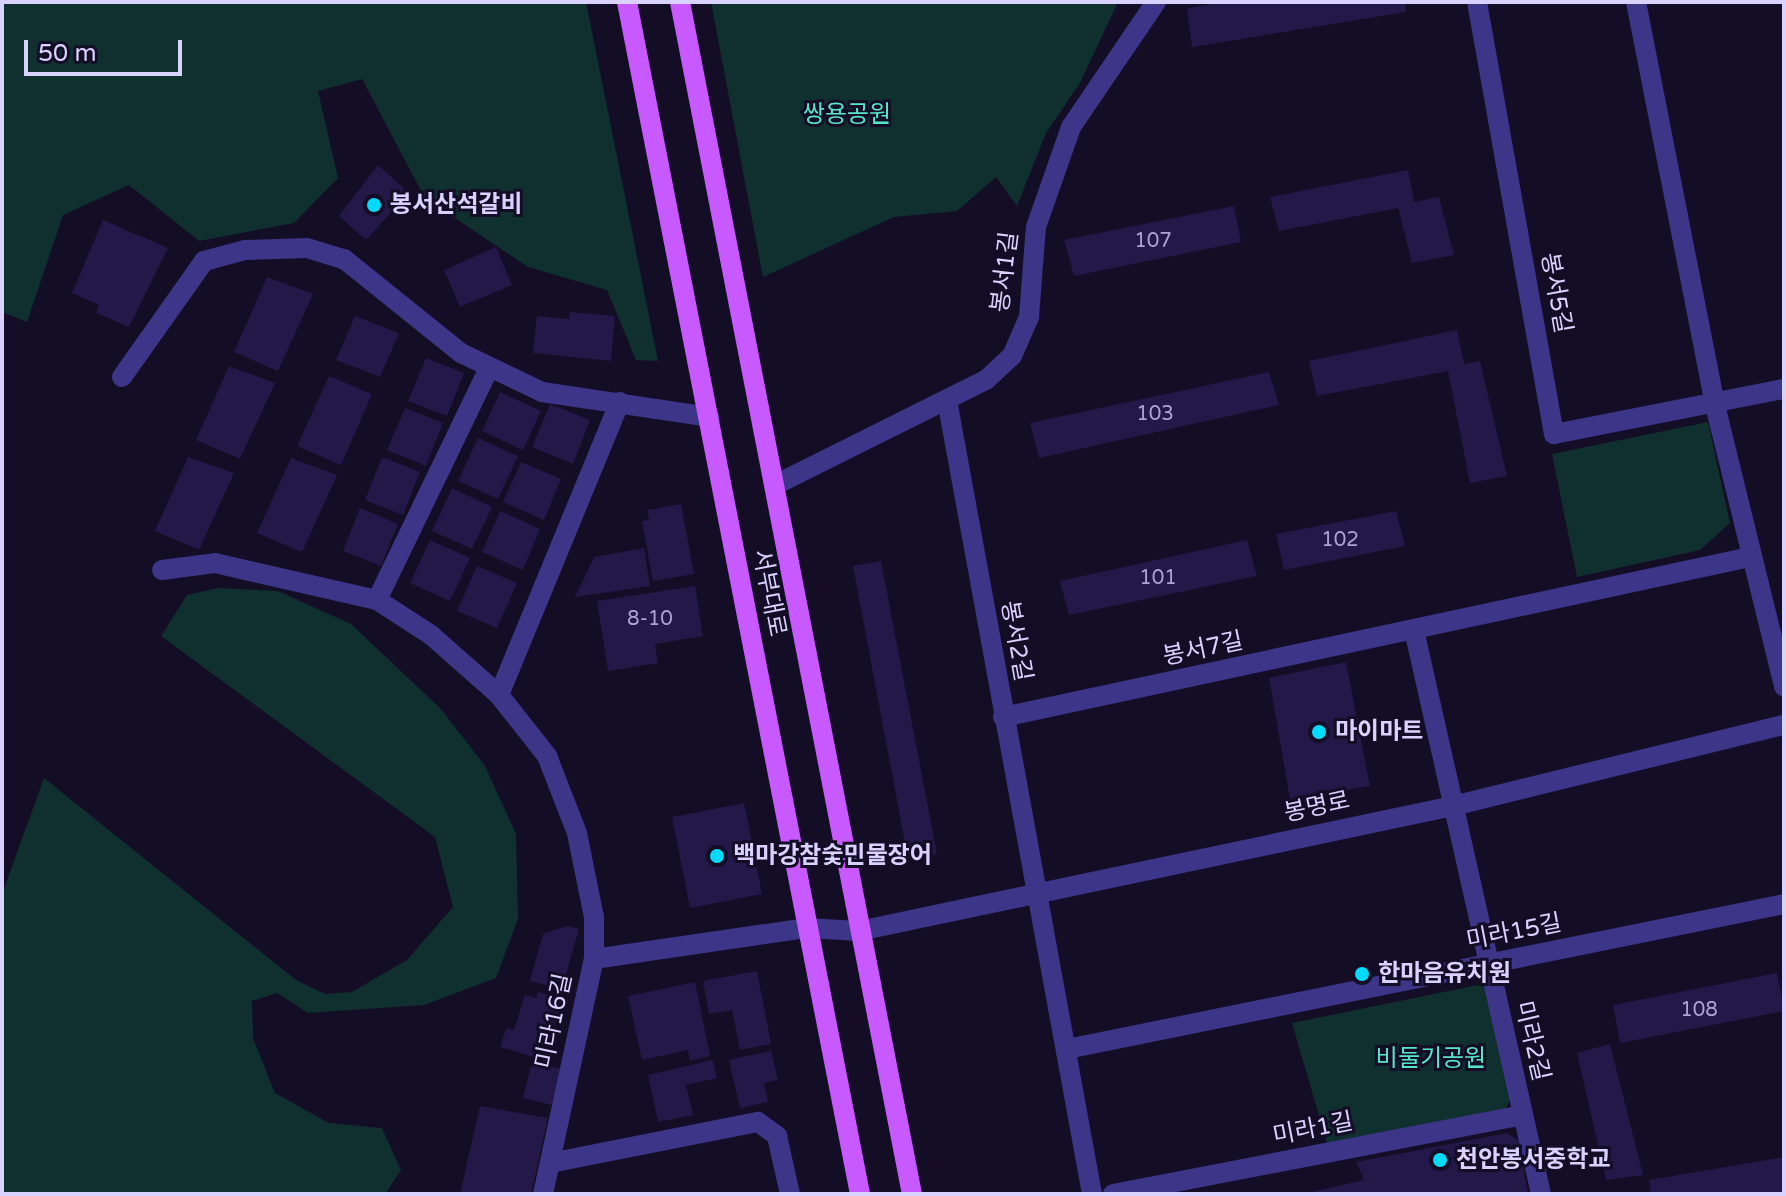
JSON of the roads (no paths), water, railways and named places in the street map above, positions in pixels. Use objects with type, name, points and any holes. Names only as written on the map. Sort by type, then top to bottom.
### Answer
[{"type":"main road","name":"서부대로","points":[[627,2],[860,1194]]},
{"type":"main road","name":"서부대로","points":[[680,2],[777,484],[859,931],[912,1194]]},
{"type":"street","name":"봉서1길","points":[[777,484],[986,380],[1012,356],[1029,317],[1036,227],[1071,127],[1156,2]]},
{"type":"street","name":"봉서5길","points":[[1477,2],[1554,434],[1784,389]]},
{"type":"street","points":[[1636,2],[1714,401],[1784,687]]},
{"type":"street","points":[[122,377],[204,261],[245,250],[307,248],[344,259],[461,353],[542,392],[709,417]]},
{"type":"street","points":[[377,600],[489,368]]},
{"type":"street","name":"봉서2길","points":[[947,400],[1033,892]]},
{"type":"street","points":[[499,695],[620,402]]},
{"type":"street","name":"봉서7길","points":[[1003,717],[1750,557]]},
{"type":"street","points":[[162,570],[215,563],[377,600],[431,635],[499,695],[547,756],[577,833],[594,917],[594,959]]},
{"type":"street","points":[[1414,630],[1453,806]]},
{"type":"street","name":"봉명로","points":[[859,931],[1453,806],[1784,725]]},
{"type":"street","name":"미라2길","points":[[1453,806],[1541,1194]]},
{"type":"street","points":[[1033,892],[1067,1049],[1092,1194]]},
{"type":"street","name":"미라15길","points":[[1067,1049],[1784,904]]},
{"type":"street","name":"미라16길","points":[[543,1194],[594,959],[806,928],[859,931]]},
{"type":"street","name":"미라1길","points":[[1113,1194],[1522,1115]]},
{"type":"street","points":[[550,1163],[758,1122],[777,1136],[790,1194]]},
{"type":"place","name":"봉서산석갈비","points":[[374,205]]},
{"type":"place","name":"마이마트","points":[[1319,732]]},
{"type":"place","name":"백마강참숯민물장어","points":[[717,856]]},
{"type":"place","name":"한마음유치원","points":[[1362,974]]},
{"type":"place","name":"천안봉서중학교","points":[[1440,1160]]},
{"type":"park label","name":"쌍용공원","points":[[847,115]]},
{"type":"park label","name":"비둘기공원","points":[[1431,1059]]}]
